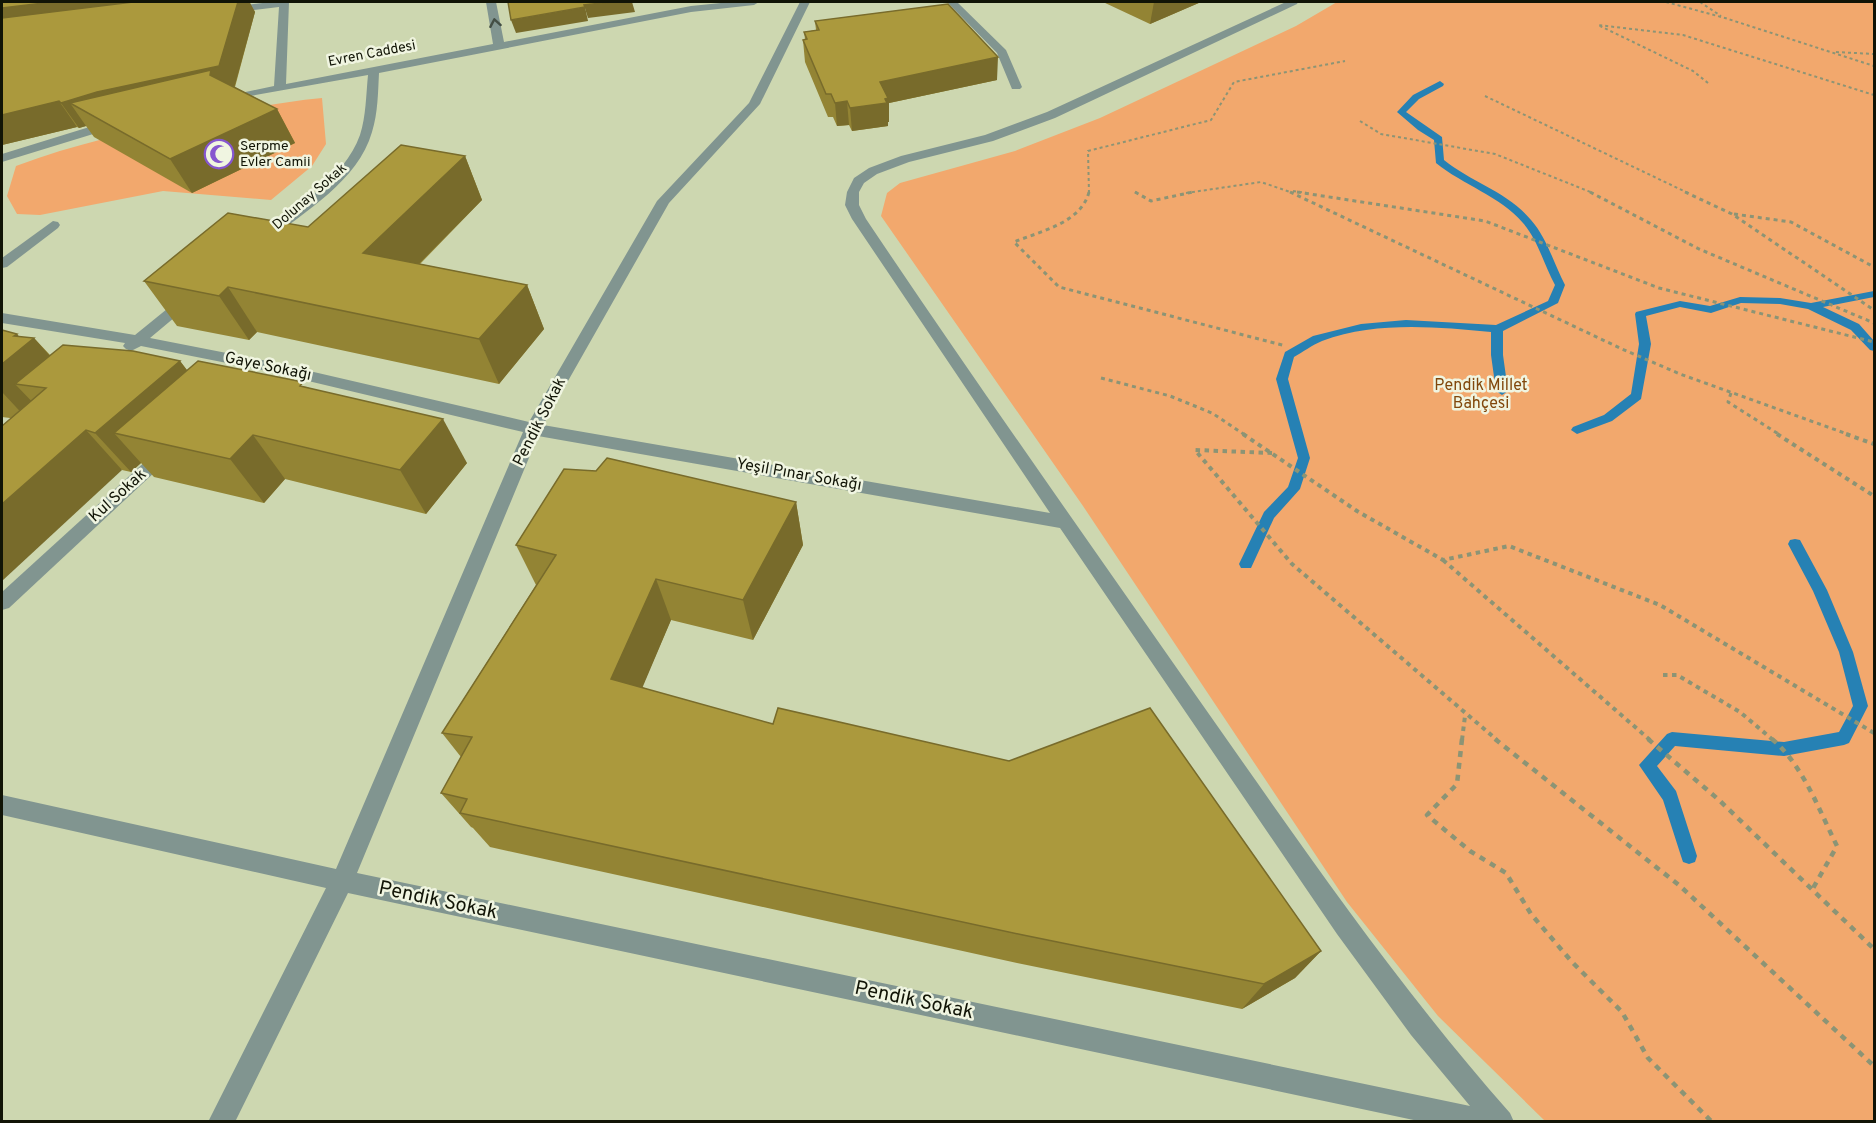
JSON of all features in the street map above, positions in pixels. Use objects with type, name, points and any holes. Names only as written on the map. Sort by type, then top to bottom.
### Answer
[{"type":"street","points":[[213,12],[284,2],[280,87]]},
{"type":"street","points":[[491,2],[499,45]]},
{"type":"street","name":"Evren Caddesi","points":[[210,103],[690,5],[754,2]]},
{"type":"street","name":"Pendik Sokak","points":[[342,881],[533,429],[664,201],[754,105],[805,2]]},
{"type":"street","points":[[952,2],[1002,52],[1016,87]]},
{"type":"street","points":[[1291,2],[1038,121],[989,138],[897,162],[873,171],[859,181],[853,192],[852,205],[859,219],[1065,522],[1359,948],[1462,1079],[1501,1122]]},
{"type":"street","name":"Dolunay Sokak","points":[[247,251],[335,179],[351,162],[366,134],[374,69]]},
{"type":"street","points":[[2,158],[129,120]]},
{"type":"street","points":[[2,264],[53,225]]},
{"type":"street","points":[[119,356],[201,288]]},
{"type":"street","name":"Gaye Sokağı","points":[[2,318],[137,340],[262,365],[533,429]]},
{"type":"street","points":[[244,381],[262,365]]},
{"type":"street","name":"Yeşil Pınar Sokağı","points":[[533,429],[1065,522]]},
{"type":"street","name":"Kul Sokak","points":[[2,603],[175,444]]},
{"type":"street","name":"Pendik Sokak","points":[[2,805],[342,881],[1486,1122]]},
{"type":"street","points":[[221,1122],[342,881]]},
{"type":"path","points":[[1666,2],[1725,18],[1875,66]]},
{"type":"path","points":[[1700,2],[1725,18]]},
{"type":"path","points":[[1708,83],[1693,72],[1598,26],[1683,35],[1875,95]]},
{"type":"path","points":[[1831,52],[1875,54]]},
{"type":"path","points":[[1286,346],[1059,287],[1014,242],[1067,221],[1087,199],[1090,171],[1088,151],[1211,120],[1234,82],[1345,61]]},
{"type":"path","points":[[1485,96],[1732,213],[1874,309]]},
{"type":"path","points":[[1360,121],[1381,134],[1495,154],[1585,189],[1699,249],[1875,323]]},
{"type":"path","points":[[1136,192],[1151,201],[1209,188],[1261,182],[1289,191],[1622,349],[1731,393],[1875,444]]},
{"type":"path","points":[[1289,191],[1485,221],[1659,288],[1875,342]]},
{"type":"path","points":[[1732,213],[1791,222],[1875,267]]},
{"type":"path","points":[[1101,378],[1170,396],[1212,413],[1357,511],[1443,560],[1719,800],[1875,949]]},
{"type":"path","points":[[1731,393],[1728,402],[1875,496]]},
{"type":"path","points":[[1272,453],[1195,450],[1292,564],[1465,715],[1680,886],[1875,1066]]},
{"type":"path","points":[[1443,560],[1509,546],[1660,605],[1875,733]]},
{"type":"path","points":[[1663,675],[1677,675],[1740,712],[1784,749],[1802,778],[1837,846],[1812,890]]},
{"type":"path","points":[[1465,715],[1457,783],[1427,815],[1470,850],[1506,873],[1531,914],[1572,962],[1622,1012],[1648,1058],[1712,1122]]},
{"type":"green space","name":"Pendik Millet Bahçesi","points":[[1337,2],[1874,2],[1874,1121],[1545,1121],[1438,1016],[1347,902],[1083,506],[881,216],[887,193],[900,183],[1015,151],[1100,118],[1296,26]]},
{"type":"green space","points":[[322,98],[326,144],[312,166],[271,200],[163,191],[40,215],[17,214],[7,196],[16,166],[60,151],[127,133],[194,119],[274,104]]},
{"type":"building","points":[[2,2],[52,2],[2,8]]},
{"type":"building","points":[[133,2],[238,2],[219,66],[2,115],[2,18]]},
{"type":"building","points":[[508,2],[611,2],[584,5],[585,7],[511,20]]},
{"type":"building","points":[[948,4],[998,57],[880,82],[888,98],[885,99],[887,103],[850,108],[847,101],[835,103],[831,94],[826,94],[803,40],[807,39],[804,32],[819,30],[815,21]]},
{"type":"building","points":[[211,70],[210,75],[277,109],[170,159],[70,103]]},
{"type":"building","points":[[401,145],[465,156],[363,253],[527,285],[479,339],[228,287],[219,296],[144,281],[228,213],[308,227]]},
{"type":"building","points":[[2,330],[17,334],[14,336],[34,338],[2,364]]},
{"type":"building","points":[[63,345],[133,351],[180,361],[95,433],[86,430],[2,504],[2,426],[46,388],[15,384]]},
{"type":"building","points":[[198,361],[303,382],[300,386],[443,419],[400,470],[253,435],[230,459],[114,433]]},
{"type":"building","points":[[607,458],[796,502],[743,600],[656,579],[611,679],[773,724],[778,708],[1009,761],[1150,708],[1321,951],[1264,984],[1023,935],[460,813],[467,799],[441,793],[472,737],[442,733],[556,555],[516,545],[564,469],[596,471]]},
{"type":"waterway","points":[[1440,84],[1416,97],[1401,112],[1439,139],[1439,161],[1460,177],[1508,204],[1528,222],[1560,285],[1553,303],[1497,329]]},
{"type":"waterway","points":[[1811,306],[1874,294]]},
{"type":"waterway","points":[[1577,430],[1608,418],[1637,396],[1645,344],[1640,314],[1680,304],[1711,310],[1740,300],[1780,301],[1811,306]]},
{"type":"waterway","points":[[1811,306],[1855,327],[1874,347]]},
{"type":"waterway","points":[[1246,564],[1269,515],[1294,489],[1304,458],[1282,379],[1289,355],[1317,339],[1361,327],[1429,324],[1497,329]]},
{"type":"waterway","points":[[1497,329],[1497,355],[1502,391]]},
{"type":"waterway","points":[[1689,856],[1670,796],[1647,765],[1672,739],[1784,749],[1844,738],[1861,706],[1846,652],[1820,590],[1795,544]]},
{"type":"place","name":"Serpme Evler Camii","points":[[219,154]]}]
